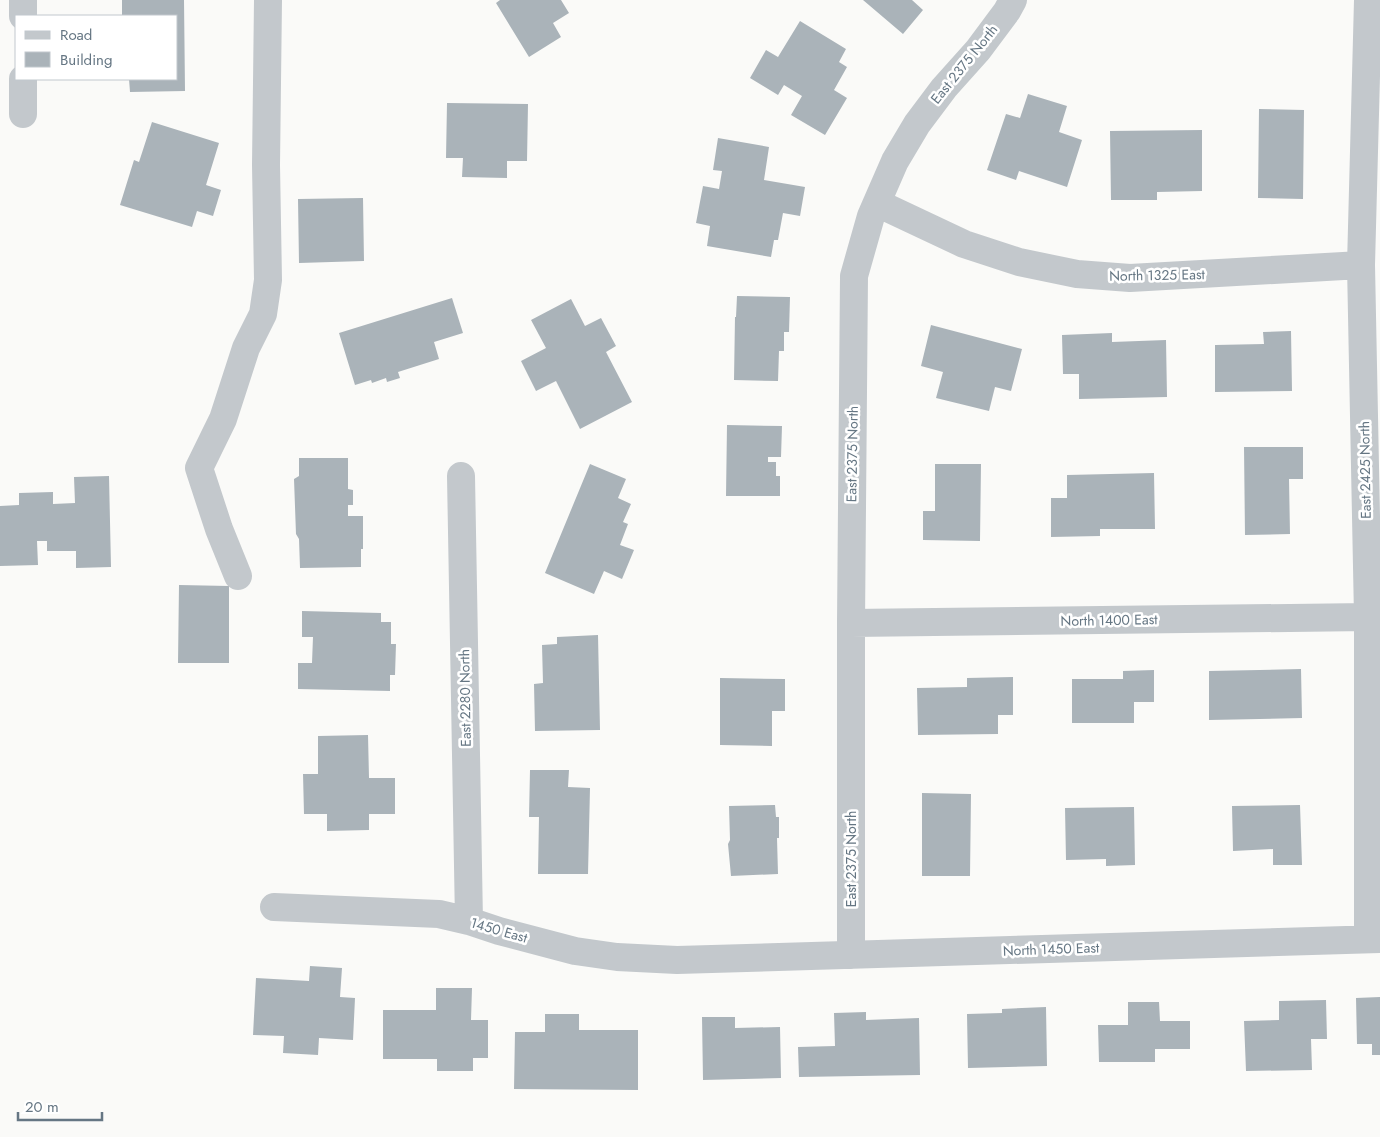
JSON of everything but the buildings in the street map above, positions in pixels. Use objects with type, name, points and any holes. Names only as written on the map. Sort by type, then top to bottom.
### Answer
[{"type":"street","points":[[22,0],[22,15]]},
{"type":"street","points":[[238,576],[219,529],[199,468],[223,419],[246,348],[263,314],[268,280],[266,165],[268,0]]},
{"type":"street","name":"East 2375 North","points":[[851,955],[854,276],[871,216],[895,162],[917,124],[944,88],[978,50],[1013,0]]},
{"type":"street","name":"East 2425 North","points":[[1368,0],[1361,266],[1374,939]]},
{"type":"street","points":[[23,80],[23,114]]},
{"type":"street","name":"North 1325 East","points":[[877,203],[964,244],[1019,262],[1077,274],[1130,278],[1361,266]]},
{"type":"street","name":"East 2280 North","points":[[461,476],[469,921]]},
{"type":"street","name":"North 1400 East","points":[[851,623],[1368,617]]},
{"type":"street","name":"1450 East","points":[[274,907],[439,914],[575,951],[617,958],[723,959]]},
{"type":"street","name":"North 1450 East","points":[[723,959],[1374,939]]}]
